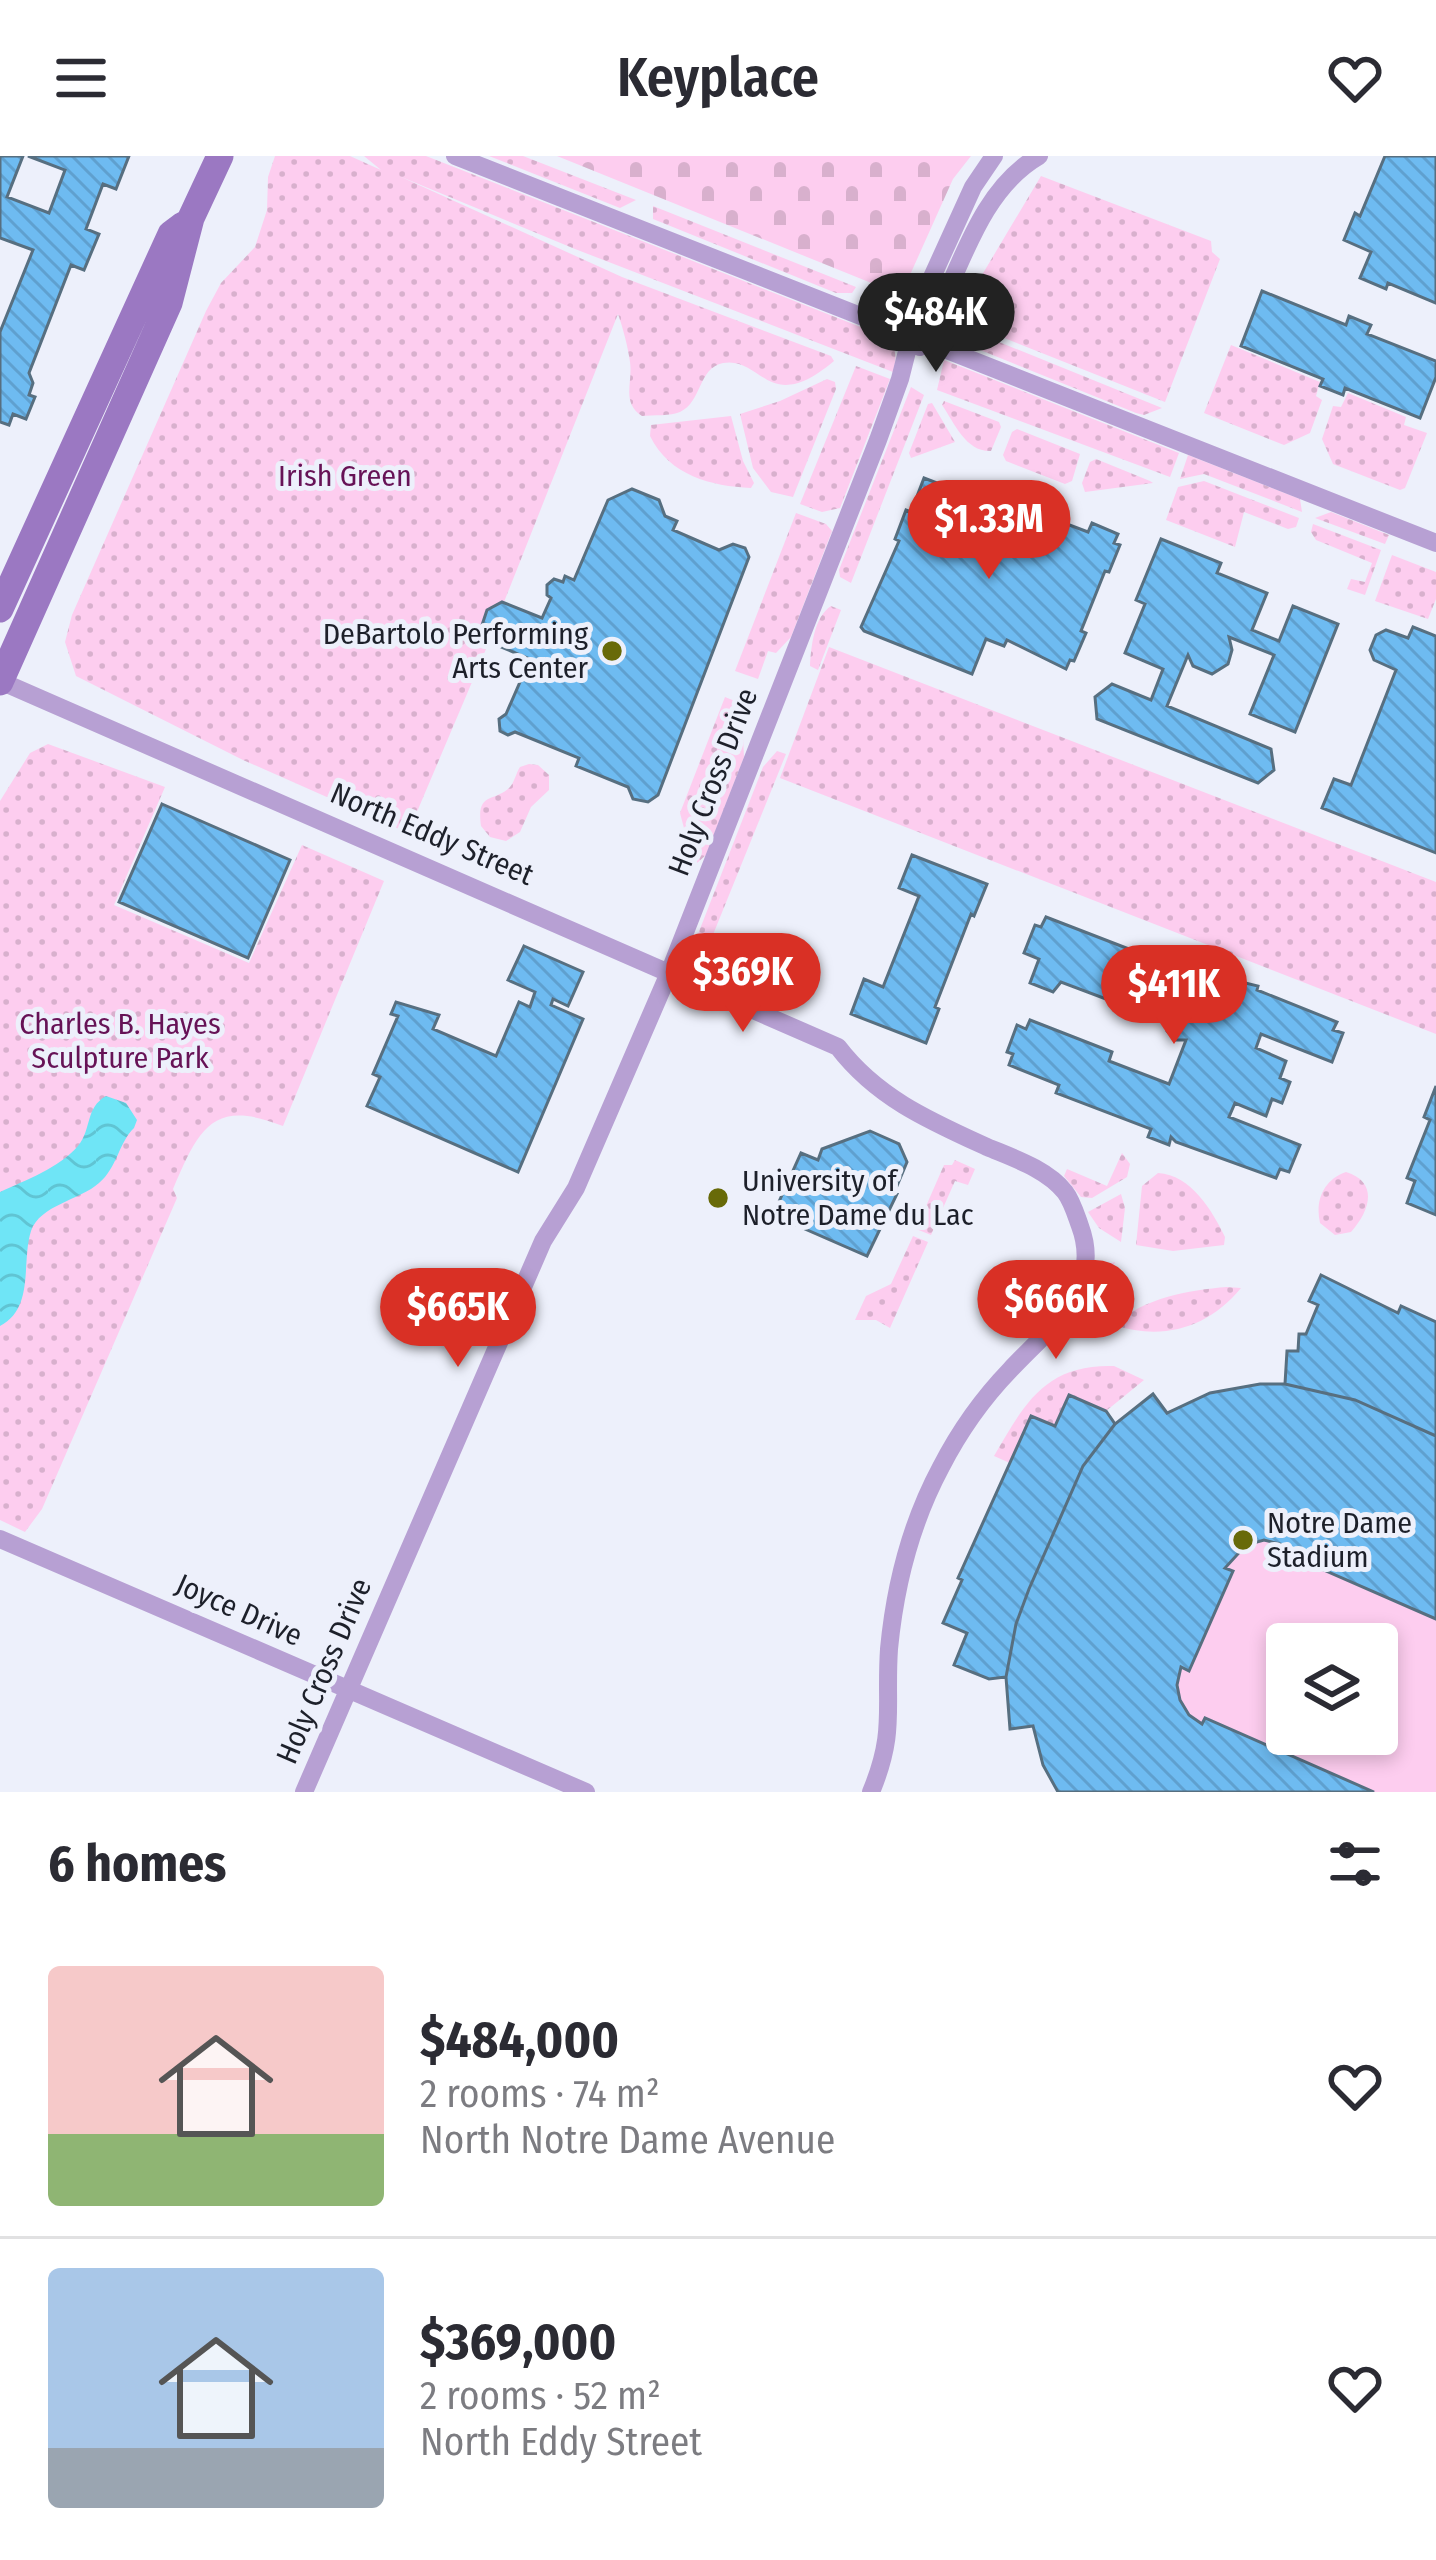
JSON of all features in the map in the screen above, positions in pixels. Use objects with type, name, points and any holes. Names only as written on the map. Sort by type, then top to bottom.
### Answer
[{"type":"main road","points":[[0,682],[169,303],[191,218],[220,156]]},
{"type":"main road","points":[[0,609],[171,234],[191,218]]},
{"type":"street","points":[[455,156],[1436,543]]},
{"type":"street","name":"Holy Cross Drive","points":[[304,1792],[543,1241],[576,1188],[669,973],[916,338],[947,240],[994,156]]},
{"type":"street","name":"Holy Cross Drive","points":[[916,338],[1012,174],[1039,156]]},
{"type":"street","name":"North Eddy Street","points":[[0,682],[838,1047],[898,1103],[1034,1167],[1065,1192],[1088,1256],[1069,1308],[987,1397],[927,1498],[898,1586],[890,1649],[888,1742],[871,1792]]},
{"type":"street","name":"Joyce Drive","points":[[0,1539],[586,1792]]},
{"type":"green space","name":"Irish Green","points":[[275,156],[350,156],[381,170],[364,156],[426,156],[881,335],[894,350],[893,372],[399,176],[622,277],[834,361],[794,384],[780,384],[736,363],[723,363],[709,371],[680,412],[642,416],[630,398],[630,362],[618,314],[504,602],[486,612],[482,633],[489,642],[408,833],[243,760],[76,676],[65,642],[72,615],[206,311],[221,283],[255,247],[267,210],[268,177]]},
{"type":"green space","points":[[489,156],[523,156],[636,200],[620,208]]},
{"type":"green space","points":[[557,156],[971,156],[953,179],[901,295]]},
{"type":"green space","points":[[1041,176],[1211,241],[1212,252],[1220,259],[1165,402],[964,322],[976,285]]},
{"type":"green space","points":[[653,206],[856,287],[852,293],[836,293],[653,219]]},
{"type":"green space","points":[[962,327],[1162,408],[1136,413],[958,341]]},
{"type":"green space","points":[[1231,345],[1320,382],[1316,396],[1322,400],[1310,433],[1284,445],[1204,413]]},
{"type":"green space","points":[[944,360],[1179,453],[1170,477],[937,390]]},
{"type":"green space","points":[[856,366],[890,379],[840,508],[822,512],[800,504]]},
{"type":"green space","points":[[827,379],[835,382],[836,389],[793,497],[771,492],[753,468],[740,414]]},
{"type":"green space","points":[[911,387],[924,395],[851,583],[840,577],[839,570]]},
{"type":"green space","points":[[1348,393],[1406,417],[1404,425],[1427,433],[1405,488],[1333,464],[1322,439],[1333,406],[1341,407]]},
{"type":"green space","points":[[944,401],[999,422],[991,451],[968,442],[942,405]]},
{"type":"green space","points":[[932,403],[955,442],[911,458],[909,453]]},
{"type":"green space","points":[[731,416],[754,483],[751,488],[721,485],[680,470],[650,436],[651,425]]},
{"type":"green space","points":[[1017,429],[1080,454],[1072,481],[1065,484],[1006,461],[1003,455]]},
{"type":"green space","points":[[1188,455],[1300,499],[1302,512],[1204,474],[1180,479]]},
{"type":"green space","points":[[1096,459],[1153,483],[1085,492],[1082,483],[1090,462]]},
{"type":"green space","points":[[1204,481],[1299,518],[1296,527],[1288,529],[1244,512],[1235,547],[1166,520],[1178,487]]},
{"type":"green space","points":[[1331,512],[1389,535],[1385,544],[1315,518]]},
{"type":"green space","points":[[796,513],[832,531],[791,637],[776,653],[768,651],[758,679],[735,671]]},
{"type":"green space","points":[[1313,524],[1381,550],[1365,595],[1347,589],[1351,579],[1365,582],[1372,563],[1316,540]]},
{"type":"green space","points":[[1392,555],[1436,572],[1436,599],[1428,619],[1375,601]]},
{"type":"green space","points":[[831,606],[841,610],[818,670],[810,666],[813,642],[821,617]]},
{"type":"green space","points":[[829,647],[1436,882],[1436,1034],[780,778]]},
{"type":"green space","points":[[725,697],[747,706],[737,734],[743,738],[744,757],[706,855],[696,864],[682,864],[689,847],[680,813]]},
{"type":"green space","name":"Charles B. Hayes Sculpture Park","points":[[48,744],[165,787],[114,905],[249,963],[302,845],[384,881],[283,1126],[259,1118],[224,1118],[211,1124],[191,1150],[173,1189],[177,1198],[42,1509],[25,1532],[0,1520],[0,801],[30,753]]},
{"type":"green space","points":[[777,751],[786,754],[706,952],[693,947],[763,767]]},
{"type":"green space","points":[[529,764],[549,775],[549,790],[531,807],[520,832],[506,841],[490,837],[481,826],[481,807],[510,787],[520,767]]},
{"type":"green space","points":[[1122,1153],[1130,1164],[1127,1177],[1092,1198],[1081,1197],[1064,1176],[1067,1169],[1107,1186]]},
{"type":"green space","points":[[955,1160],[975,1169],[968,1185],[955,1181],[931,1235],[916,1229],[944,1165]]},
{"type":"green space","points":[[1346,1172],[1363,1183],[1368,1198],[1351,1232],[1335,1235],[1320,1223],[1320,1199],[1326,1186]]},
{"type":"green space","points":[[1158,1173],[1181,1180],[1199,1196],[1220,1227],[1224,1245],[1173,1251],[1136,1245],[1142,1186]]},
{"type":"green space","points":[[1121,1194],[1125,1208],[1121,1242],[1099,1228],[1088,1212]]},
{"type":"green space","points":[[913,1236],[928,1242],[890,1328],[876,1320],[855,1320],[866,1296],[891,1284]]},
{"type":"green space","points":[[1115,1262],[1097,1303],[1066,1339],[1060,1338],[1082,1311],[1099,1267]]},
{"type":"green space","points":[[1241,1288],[1199,1322],[1150,1332],[1114,1325],[1167,1297]]},
{"type":"green space","points":[[1114,1366],[1144,1380],[1106,1411],[1069,1395],[1055,1426],[1031,1416],[1012,1464],[994,1456],[1027,1405],[1053,1380],[1090,1367]]},
{"type":"green space","name":"Notre Dame Stadium","points":[[1260,1384],[1436,1436],[1436,1792],[1058,1792],[1043,1765],[1033,1726],[1010,1729],[1006,1677],[1115,1424],[1153,1394],[1168,1412],[1210,1393]]},
{"type":"water","points":[[106,1096],[126,1103],[137,1120],[134,1128],[99,1183],[36,1222],[28,1243],[23,1296],[11,1318],[0,1326],[0,1192],[70,1154],[82,1139],[95,1106]]},
{"type":"building","points":[[0,156],[23,156],[7,197],[49,213],[65,170],[28,156],[129,156],[116,189],[103,184],[86,229],[99,234],[84,270],[71,265],[29,373],[33,383],[29,395],[35,397],[26,419],[13,414],[9,425],[0,422],[0,332],[33,250],[0,238]]},
{"type":"building","points":[[1385,156],[1436,156],[1436,303],[1388,283],[1386,289],[1360,278],[1371,252],[1344,240],[1355,213],[1360,216]]},
{"type":"building","points":[[1262,291],[1346,325],[1349,316],[1371,325],[1367,334],[1436,361],[1436,377],[1420,418],[1345,388],[1343,395],[1320,386],[1323,379],[1241,346]]},
{"type":"building","points":[[924,478],[953,489],[946,506],[997,526],[1010,491],[1039,502],[1035,512],[1088,532],[1092,523],[1118,534],[1114,543],[1120,545],[1081,631],[1086,633],[1074,661],[1066,669],[1007,640],[1004,646],[986,639],[972,674],[861,627],[899,541],[895,539],[906,510],[911,512]]},
{"type":"building","name":"DeBartolo Performing Arts Center","points":[[632,489],[659,500],[665,516],[677,521],[673,530],[719,550],[733,544],[745,548],[749,557],[658,795],[648,802],[633,799],[628,787],[576,766],[579,758],[515,732],[500,731],[499,719],[506,714],[530,659],[489,642],[481,628],[487,610],[502,602],[542,618],[551,598],[547,585],[554,579],[563,582],[565,576],[574,580],[608,500]]},
{"type":"building","points":[[1161,539],[1221,563],[1217,573],[1267,593],[1252,630],[1279,641],[1293,606],[1338,624],[1295,732],[1250,714],[1274,655],[1229,637],[1228,664],[1212,674],[1193,666],[1188,655],[1167,706],[1271,749],[1274,770],[1258,783],[1097,719],[1095,697],[1112,684],[1151,700],[1163,669],[1125,653],[1145,604],[1136,600]]},
{"type":"building","points":[[1413,627],[1436,636],[1436,853],[1322,808],[1334,779],[1351,785],[1396,670],[1374,660],[1370,650],[1376,635],[1386,630],[1408,638]]},
{"type":"building","points":[[162,804],[290,860],[248,958],[119,902]]},
{"type":"building","points":[[912,855],[987,884],[935,1007],[939,1009],[926,1043],[851,1014],[864,979],[883,987],[919,896],[899,888]]},
{"type":"building","points":[[1046,917],[1209,975],[1214,964],[1236,972],[1233,980],[1258,986],[1257,990],[1337,1022],[1333,1030],[1343,1033],[1332,1062],[1261,1034],[1256,1048],[1286,1061],[1280,1078],[1290,1082],[1282,1103],[1272,1099],[1266,1116],[1235,1103],[1229,1117],[1300,1145],[1289,1172],[1280,1169],[1276,1178],[1171,1137],[1169,1145],[1148,1137],[1151,1129],[1056,1093],[1059,1085],[1009,1065],[1013,1054],[1007,1052],[1017,1025],[1026,1029],[1030,1020],[1112,1052],[1109,1061],[1169,1084],[1186,1040],[1175,1040],[1167,1031],[1167,1021],[1177,1011],[1127,992],[1122,1005],[1061,982],[1053,992],[1030,983],[1039,959],[1024,953],[1035,925],[1041,927]]},
{"type":"building","points":[[524,946],[583,972],[568,1006],[553,999],[551,1005],[583,1019],[518,1172],[367,1106],[380,1077],[373,1074],[398,1016],[391,1014],[396,1002],[439,1015],[433,1029],[496,1056],[519,1002],[530,1007],[535,992],[508,980]]},
{"type":"building","points":[[1436,1086],[1436,1215],[1407,1203],[1415,1181],[1407,1178],[1430,1120],[1424,1117]]},
{"type":"building","points":[[870,1131],[899,1144],[907,1162],[867,1256],[773,1215],[801,1153],[818,1160],[822,1149]]},
{"type":"building","points":[[1321,1275],[1398,1313],[1401,1306],[1436,1322],[1436,1436],[1355,1400],[1285,1384],[1287,1351],[1298,1351],[1299,1334],[1306,1334],[1318,1305],[1309,1301]]},
{"type":"building","name":"Notre Dame Stadium","points":[[1285,1384],[1355,1400],[1436,1436],[1436,1619],[1264,1540],[1246,1545],[1225,1568],[1233,1571],[1189,1671],[1181,1667],[1177,1685],[1189,1715],[1202,1724],[1205,1718],[1266,1745],[1266,1755],[1290,1755],[1374,1792],[1058,1792],[1043,1765],[1033,1726],[1010,1729],[1006,1677],[1016,1624],[1083,1466],[1115,1424],[1153,1394],[1167,1413],[1210,1393]]},
{"type":"building","points":[[1069,1395],[1106,1411],[1115,1424],[1083,1466],[1029,1589],[1016,1624],[1006,1677],[989,1679],[954,1665],[967,1633],[943,1623],[962,1580],[958,1578],[1031,1416],[1055,1426]]},
{"type":"place","name":"DeBartolo Performing Arts Center","points":[[612,651]]},
{"type":"place","name":"University of Notre Dame du Lac","points":[[718,1198]]},
{"type":"place","name":"Notre Dame Stadium","points":[[1243,1540]]}]
